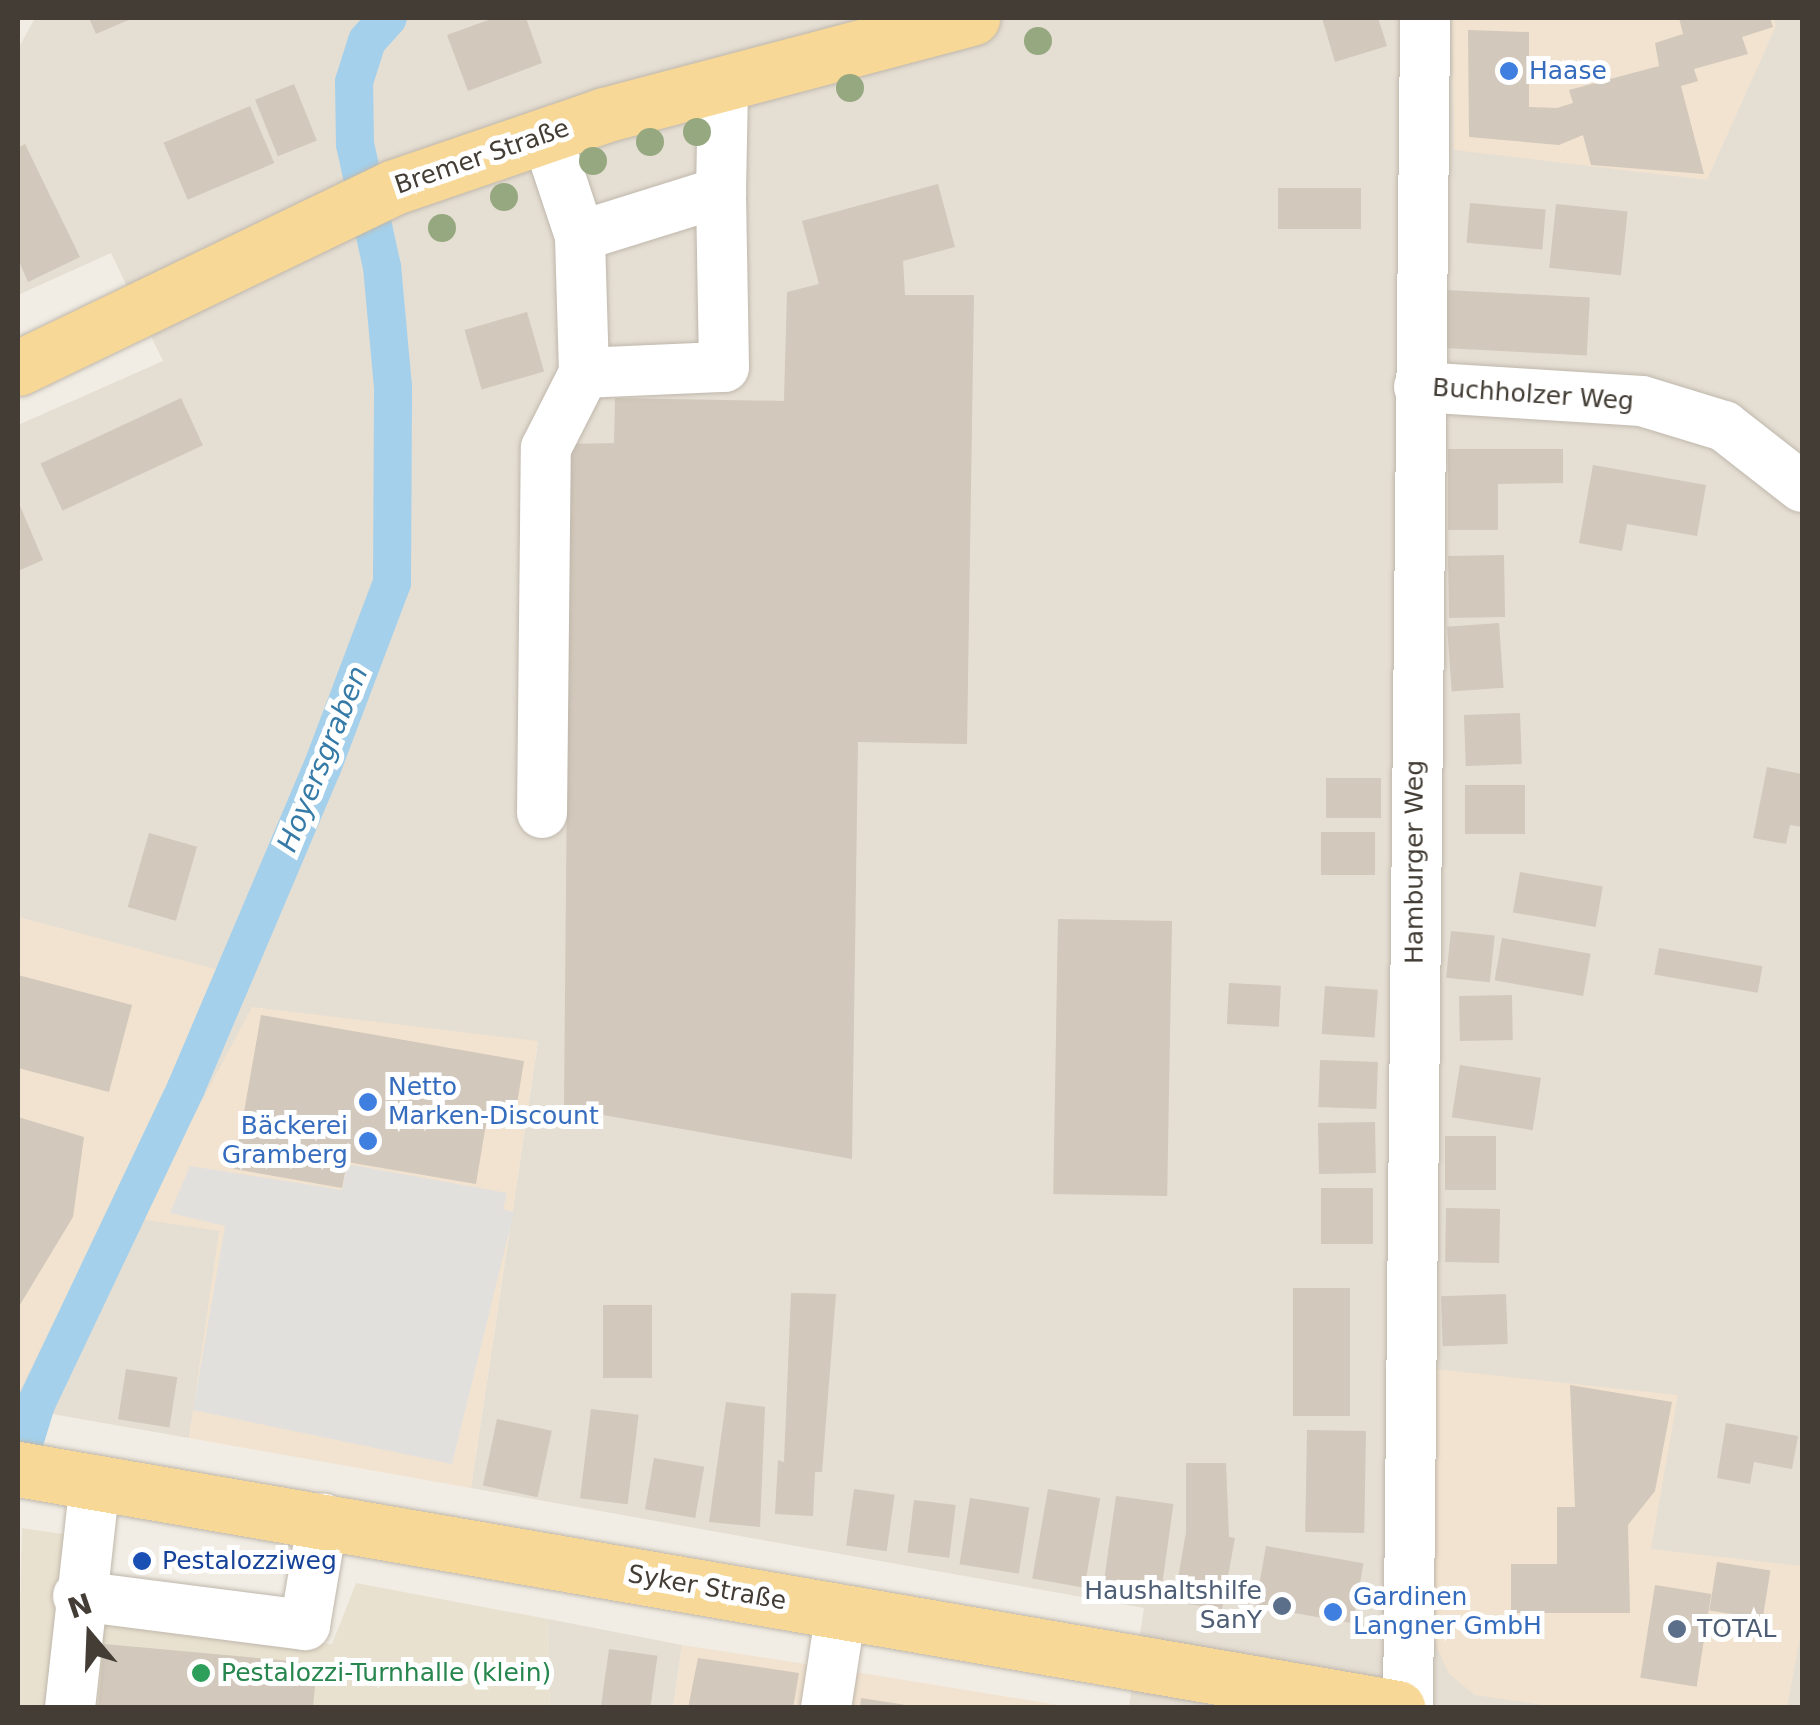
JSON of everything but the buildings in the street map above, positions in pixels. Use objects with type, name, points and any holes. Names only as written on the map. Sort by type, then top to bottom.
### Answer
[{"type":"main road","name":"Bremer Straße","points":[[18,368],[374,195],[546,134],[972,18]]},
{"type":"main road","name":"Syker Straße","points":[[57,1476],[323,1519],[1396,1708]]},
{"type":"street","name":"Hamburger Weg","points":[[1408,1708],[1425,18]]},
{"type":"street","points":[[584,372],[680,384],[722,192],[723,84]]},
{"type":"street","points":[[542,813],[556,706],[546,448],[584,372],[580,236],[546,134]]},
{"type":"street","points":[[580,236],[722,192]]},
{"type":"street","name":"Buchholzer Weg","points":[[1419,387],[1642,401],[1724,426],[1802,487]]},
{"type":"street","points":[[57,1476],[78,1596],[70,1708]]},
{"type":"street","points":[[78,1596],[306,1625],[323,1519]]},
{"type":"street","points":[[826,1708],[842,1611]]},
{"type":"shaded area","points":[[35,18],[1802,18],[1802,1707],[1129,1707],[1144,1608],[471,1488],[538,1042],[183,1145],[140,1218],[220,1230],[189,1438],[18,1408],[18,1394],[85,1253],[226,973],[18,917],[18,425],[163,361],[111,253],[18,295],[18,49]]},
{"type":"shaded area","points":[[1452,18],[1774,18],[1776,26],[1707,180],[1454,150]]},
{"type":"shaded area","points":[[18,917],[227,972],[18,1394]]},
{"type":"shaded area","points":[[252,1007],[538,1041],[471,1488],[189,1438],[219,1231],[139,1219]]},
{"type":"shaded area","points":[[347,1164],[507,1193],[503,1209],[514,1212],[452,1464],[193,1410],[225,1226],[170,1213],[190,1166],[342,1190]]},
{"type":"shaded area","points":[[1435,1369],[1678,1395],[1651,1549],[1802,1566],[1802,1627],[1787,1707],[1562,1708],[1475,1695],[1449,1674],[1434,1641]]},
{"type":"shaded area","points":[[22,1528],[76,1536],[59,1707],[18,1707]]},
{"type":"shaded area","points":[[356,1583],[548,1619],[550,1707],[86,1708],[95,1624],[332,1644]]},
{"type":"shaded area","points":[[548,1619],[682,1645],[673,1707],[550,1707]]},
{"type":"shaded area","points":[[682,1645],[825,1667],[1071,1707],[673,1708]]},
{"type":"waterway","name":"Hoyersgraben","points":[[18,1463],[36,1404],[186,1088],[322,768],[392,583],[393,387],[382,267],[355,144],[354,82],[367,41],[388,18]]},
{"type":"place","name":"Haase","points":[[1509,71]]},
{"type":"place","name":"Netto Marken-Discount","points":[[368,1102]]},
{"type":"place","name":"Bäckerei Gramberg","points":[[368,1141]]},
{"type":"place","name":"Pestalozziweg","points":[[142,1561]]},
{"type":"place","name":"Haushaltshilfe SanY","points":[[1282,1606]]},
{"type":"place","name":"Gardinen Langner GmbH","points":[[1333,1612]]},
{"type":"place","name":"TOTAL","points":[[1677,1629]]},
{"type":"place","name":"Pestalozzi-Turnhalle (klein)","points":[[201,1673]]}]
